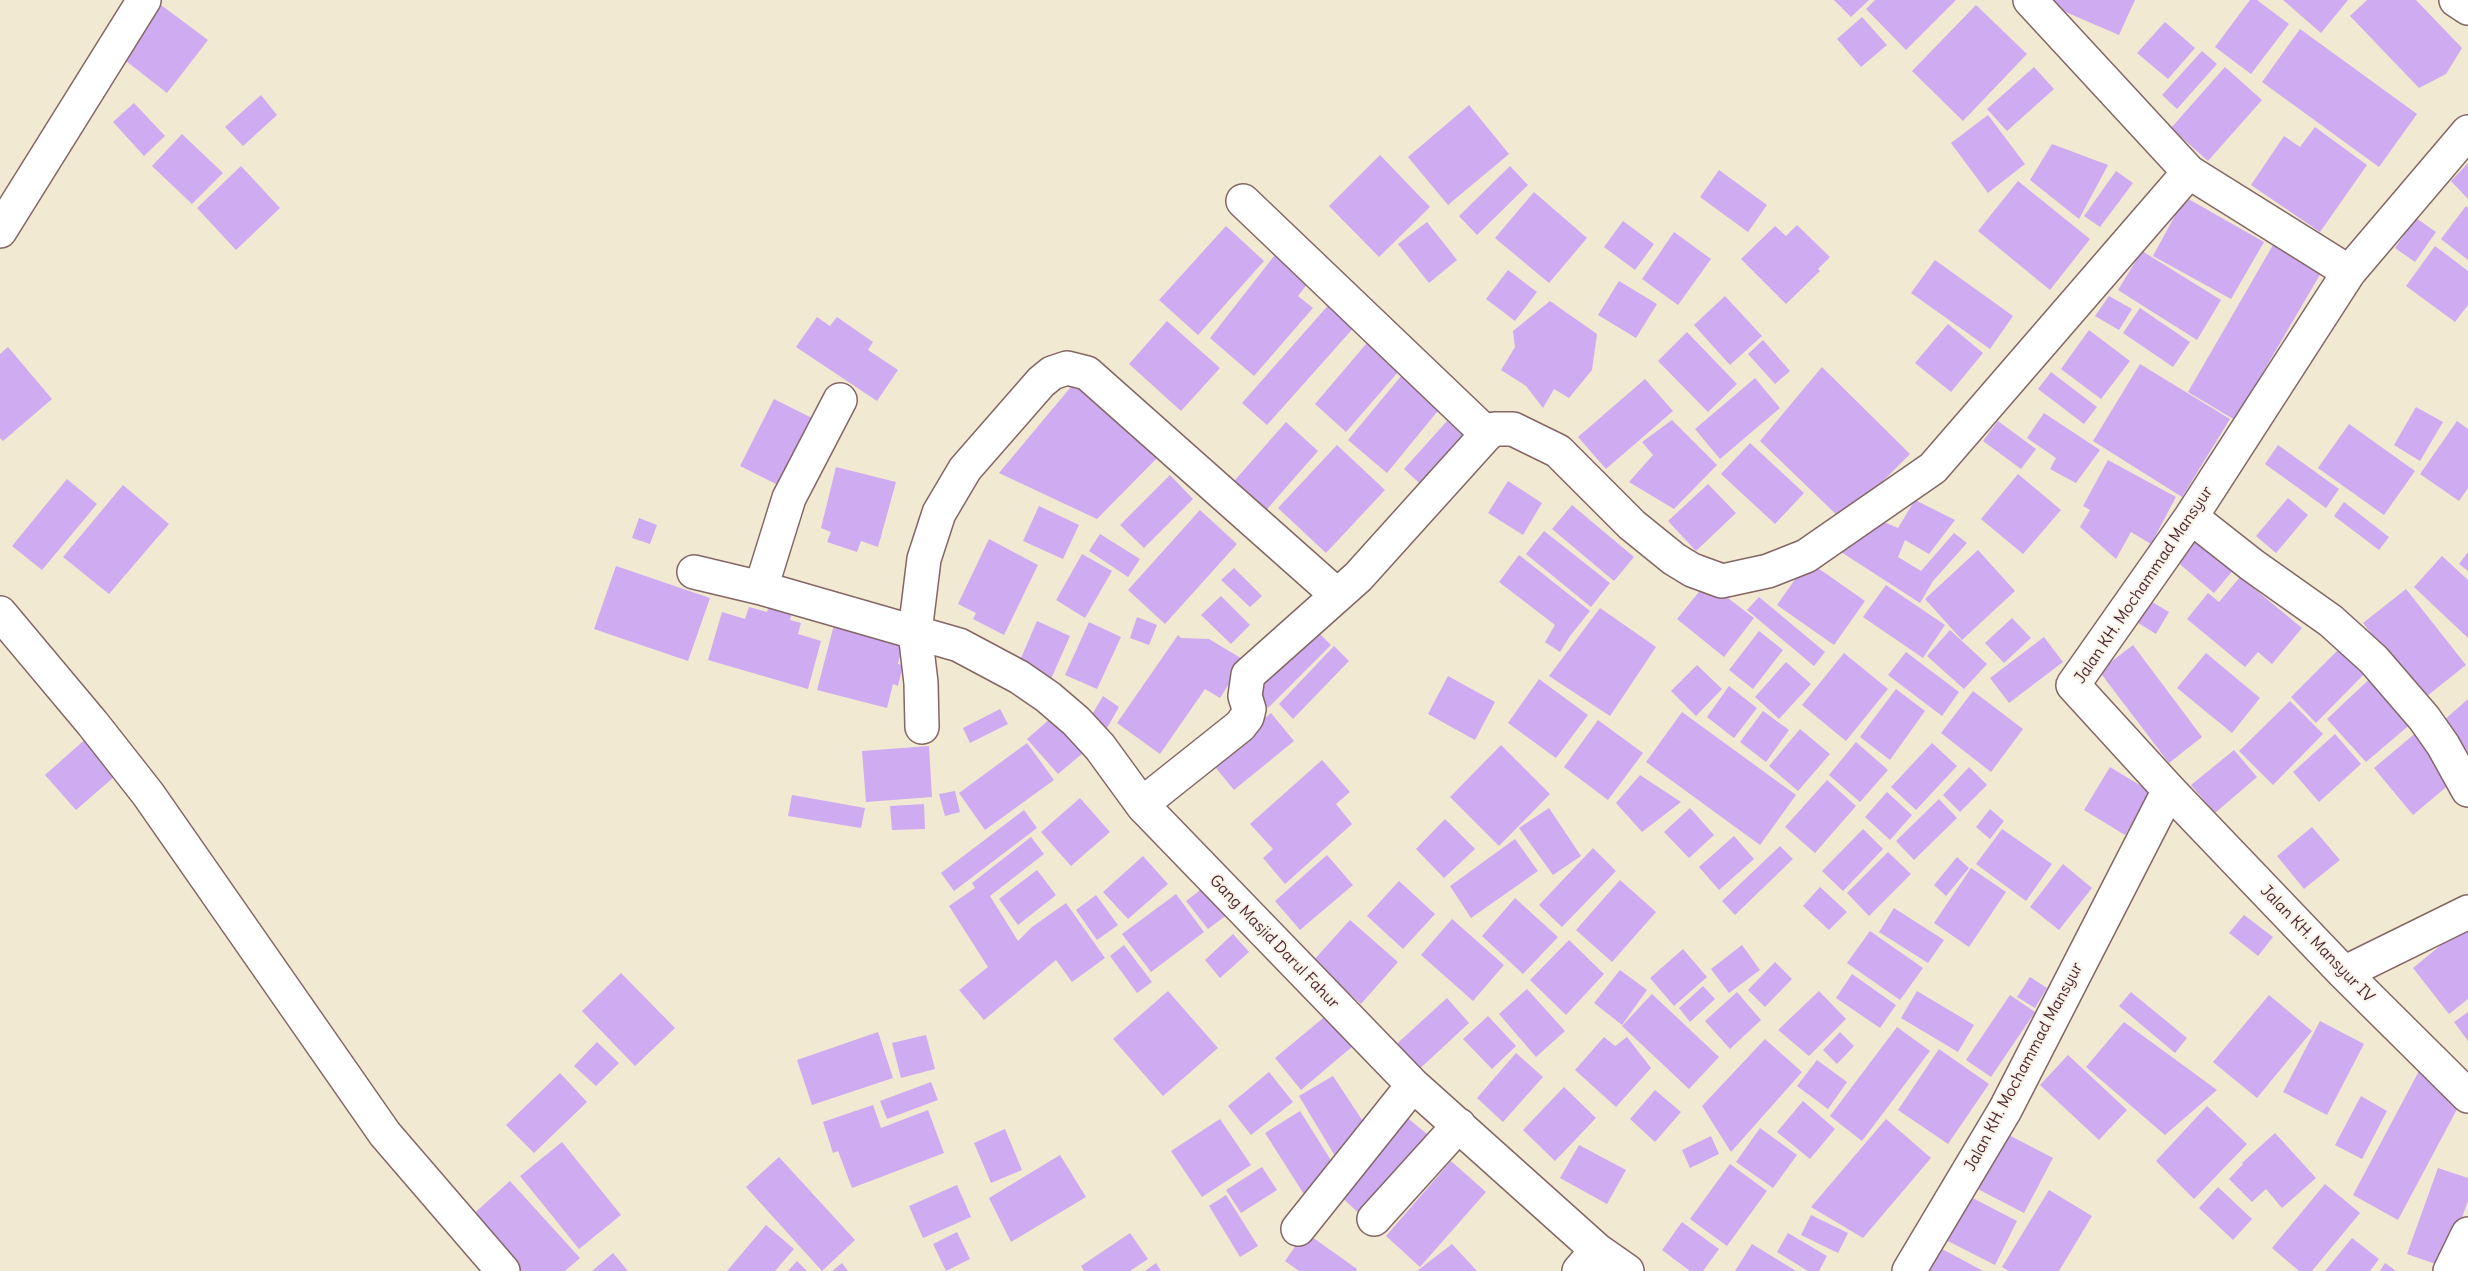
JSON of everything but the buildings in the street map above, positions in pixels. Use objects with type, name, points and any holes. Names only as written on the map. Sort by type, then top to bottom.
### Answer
[{"type":"street","points":[[0,231],[144,0]]},
{"type":"street","points":[[2030,0],[2189,172],[2349,272]]},
{"type":"street","points":[[2456,0],[2468,8]]},
{"type":"street","name":"Jalan KH. Mochammad Mansyur","points":[[1909,1271],[2005,1110],[2169,790],[2073,685],[2191,517],[2349,272],[2468,132]]},
{"type":"street","points":[[1142,804],[1240,726],[1247,717],[1249,709],[1245,696],[1248,675],[1358,577],[1494,429],[1513,429],[1558,451],[1632,525],[1674,559],[1692,570],[1722,581],[1768,571],[1806,556],[1933,468],[2189,172]]},
{"type":"street","points":[[1243,201],[1487,434]]},
{"type":"street","points":[[922,727],[921,683],[915,632],[924,559],[939,513],[965,469],[1041,382],[1052,373],[1067,368],[1087,373],[1337,595]]},
{"type":"street","points":[[761,588],[789,498],[840,400]]},
{"type":"street","points":[[2191,517],[2252,565],[2331,621],[2374,660],[2424,718],[2443,745],[2468,790]]},
{"type":"street","name":"Gang Masjid Darul Fahur","points":[[694,572],[761,588],[959,645],[1019,677],[1048,697],[1076,721],[1100,747],[1142,804],[1413,1085],[1459,1125],[1588,1261],[1628,1271]]},
{"type":"street","points":[[0,613],[148,794],[386,1134],[503,1271]]},
{"type":"street","name":"Jalan KH. Mansyur IV","points":[[2169,790],[2344,973],[2468,1096]]},
{"type":"street","points":[[2344,973],[2468,912]]},
{"type":"street","points":[[1299,1229],[1413,1085]]},
{"type":"street","points":[[1374,1219],[1459,1125]]},
{"type":"street","points":[[2450,1271],[2468,1234]]}]
